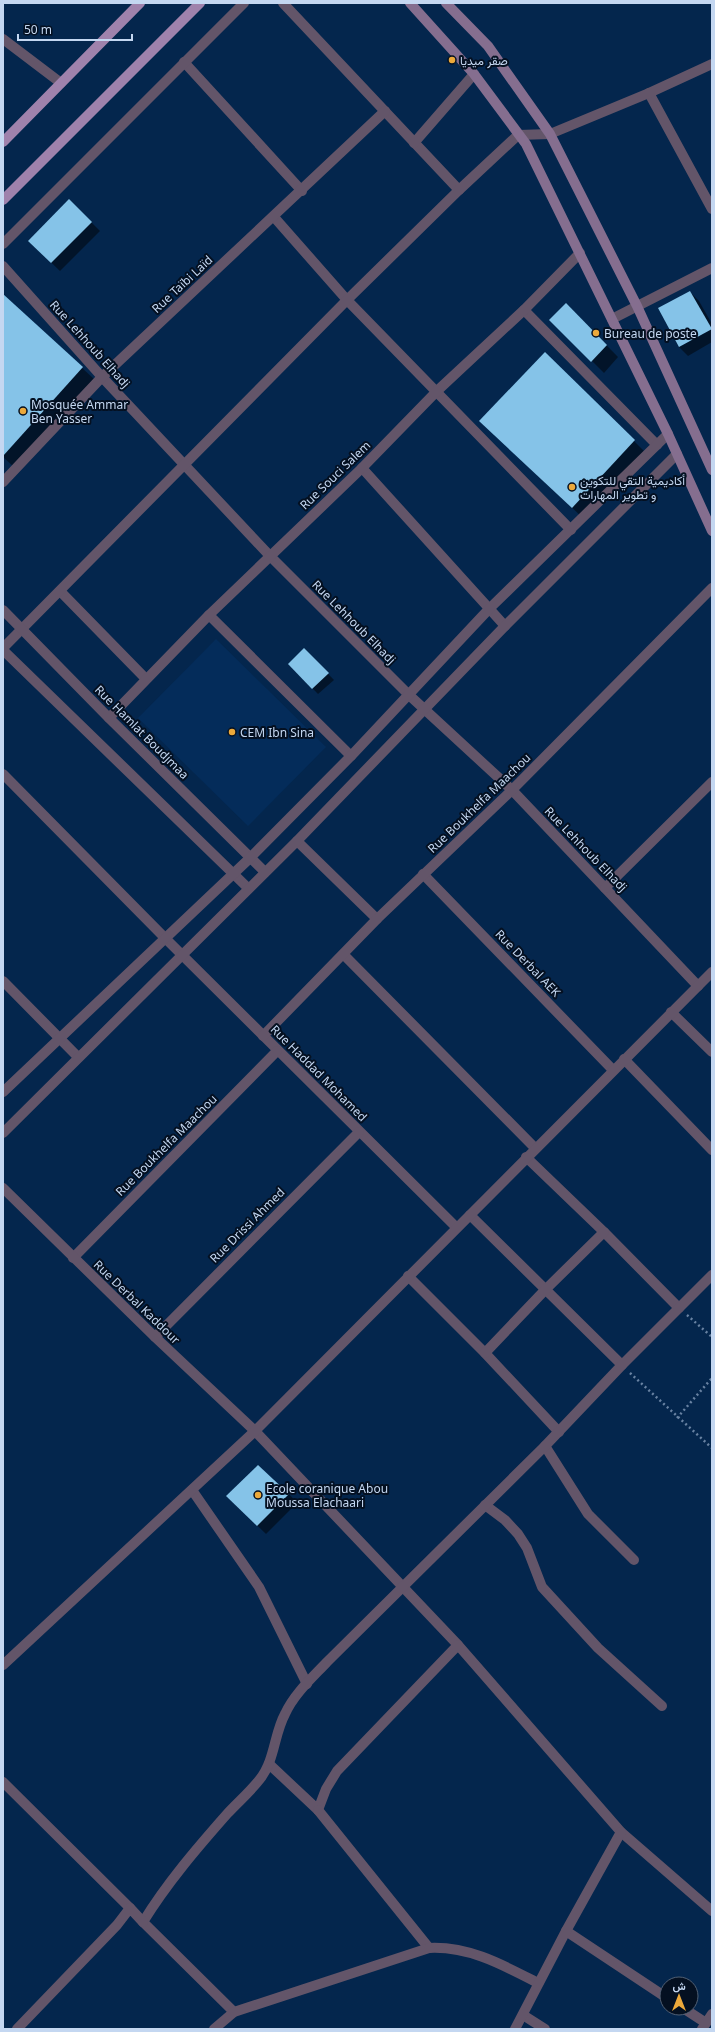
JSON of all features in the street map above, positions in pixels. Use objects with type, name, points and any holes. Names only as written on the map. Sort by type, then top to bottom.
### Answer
[{"type":"main road","points":[[3,142],[140,3]]},
{"type":"main road","points":[[3,200],[200,3]]},
{"type":"main road","points":[[410,3],[474,74],[526,144],[668,434],[712,531]]},
{"type":"main road","points":[[446,3],[488,46],[550,134],[637,306],[712,470]]},
{"type":"street","points":[[3,244],[244,3]]},
{"type":"street","points":[[282,3],[459,190]]},
{"type":"street","points":[[4,39],[61,83]]},
{"type":"street","points":[[184,62],[302,190]]},
{"type":"street","points":[[248,888],[3,649],[347,300],[459,190],[518,135],[550,134],[649,93],[712,64]]},
{"type":"street","points":[[414,143],[474,74]]},
{"type":"street","points":[[649,93],[712,209]]},
{"type":"street","name":"Rue Taïbi Laïd","points":[[3,482],[102,377],[274,217],[385,111]]},
{"type":"street","points":[[274,217],[347,300],[572,530]]},
{"type":"street","name":"Rue Souci Salem","points":[[109,718],[146,678],[209,615],[362,468],[437,391],[524,310],[580,253]]},
{"type":"street","name":"Rue Lehhoub Elhadj","points":[[3,266],[102,377],[270,556],[408,695],[512,790],[698,986]]},
{"type":"street","points":[[612,319],[712,268]]},
{"type":"street","points":[[524,310],[657,445]]},
{"type":"street","points":[[3,1092],[164,937],[250,858],[351,756],[489,609],[572,530],[668,434]]},
{"type":"street","points":[[3,1133],[297,841],[505,626],[677,454]]},
{"type":"street","points":[[362,468],[505,626]]},
{"type":"street","name":"Rue Boukhelfa Maachou","points":[[263,1036],[344,955],[377,919],[512,790],[712,588]]},
{"type":"street","points":[[60,591],[146,678]]},
{"type":"street","name":"Rue Hamlat Boudjmaa","points":[[3,610],[109,718],[265,872]]},
{"type":"street","points":[[209,615],[351,756]]},
{"type":"street","name":"Rue Haddad Mohamed","points":[[3,774],[277,1051],[456,1227]]},
{"type":"street","points":[[605,888],[712,782]]},
{"type":"street","points":[[297,841],[377,919]]},
{"type":"street","name":"Rue Derbal AEK","points":[[423,874],[613,1070]]},
{"type":"street","points":[[344,955],[535,1148]]},
{"type":"street","points":[[3,1666],[255,1431],[456,1227],[470,1215],[526,1157],[712,972]]},
{"type":"street","points":[[3,981],[78,1057]]},
{"type":"street","points":[[671,1012],[712,1052]]},
{"type":"street","name":"Rue Boukhelfa Maachou","points":[[73,1258],[277,1051]]},
{"type":"street","points":[[624,1059],[712,1150]]},
{"type":"street","name":"Rue Drissi Ahmed","points":[[155,1337],[359,1132]]},
{"type":"street","points":[[526,1157],[604,1232],[679,1308]]},
{"type":"street","name":"Rue Derbal Kaddour","points":[[3,1188],[73,1258],[255,1431],[458,1645],[621,1832],[712,1911]]},
{"type":"street","points":[[470,1215],[544,1290],[622,1365]]},
{"type":"street","points":[[485,1354],[544,1290],[604,1232]]},
{"type":"street","points":[[143,1922],[173,1879],[228,1814],[262,1777],[269,1764],[284,1714],[306,1684],[559,1432],[622,1365],[712,1275]]},
{"type":"street","points":[[408,1276],[559,1432]]},
{"type":"street","points":[[545,1446],[588,1514],[634,1560]]},
{"type":"street","points":[[192,1490],[259,1587],[306,1684]]},
{"type":"street","points":[[485,1506],[505,1520],[518,1534],[527,1548],[542,1587],[598,1648],[662,1706]]},
{"type":"street","points":[[318,1810],[326,1789],[337,1771],[458,1645]]},
{"type":"street","points":[[269,1764],[318,1810],[429,1948]]},
{"type":"street","points":[[3,1782],[234,2012]]},
{"type":"street","points":[[515,2029],[538,1983],[621,1832]]},
{"type":"street","points":[[17,2029],[117,1925],[130,1908]]},
{"type":"street","points":[[566,1931],[659,1993]]},
{"type":"street","points":[[214,2029],[234,2012],[429,1948],[445,1947],[466,1951],[498,1962],[538,1983]]},
{"type":"street","points":[[692,2016],[704,2026],[712,2014]]},
{"type":"street","points":[[523,2015],[545,2029]]},
{"type":"path","points":[[679,1308],[712,1337]]},
{"type":"path","points":[[622,1365],[677,1418],[712,1448]]},
{"type":"path","points":[[677,1418],[712,1378]]},
{"type":"shaded area","name":"CEM Ibn Sina","points":[[216,639],[326,747],[248,826],[138,718]]},
{"type":"building","points":[[69,199],[92,222],[51,263],[28,241]]},
{"type":"building","points":[[690,291],[712,329],[679,347],[658,308]]},
{"type":"building","name":"Mosquée Ammar Ben Yasser","points":[[3,294],[83,367],[3,456]]},
{"type":"building","points":[[566,303],[607,345],[591,362],[549,320]]},
{"type":"building","points":[[545,352],[635,440],[572,508],[479,421]]},
{"type":"building","points":[[304,648],[329,673],[312,689],[288,664]]},
{"type":"building","name":"Ecole coranique Abou Moussa Elachaari","points":[[258,1465],[289,1494],[257,1526],[226,1496]]},
{"type":"place","name":"صقر ميديا","points":[[452,60]]},
{"type":"place","name":"Bureau de poste","points":[[596,333]]},
{"type":"place","name":"Mosquée Ammar Ben Yasser","points":[[23,411]]},
{"type":"place","name":"أكاديمية التقي للتكوين و تطوير المهارات","points":[[572,487]]},
{"type":"place","name":"CEM Ibn Sina","points":[[232,732]]},
{"type":"place","name":"Ecole coranique Abou Moussa Elachaari","points":[[258,1495]]}]
